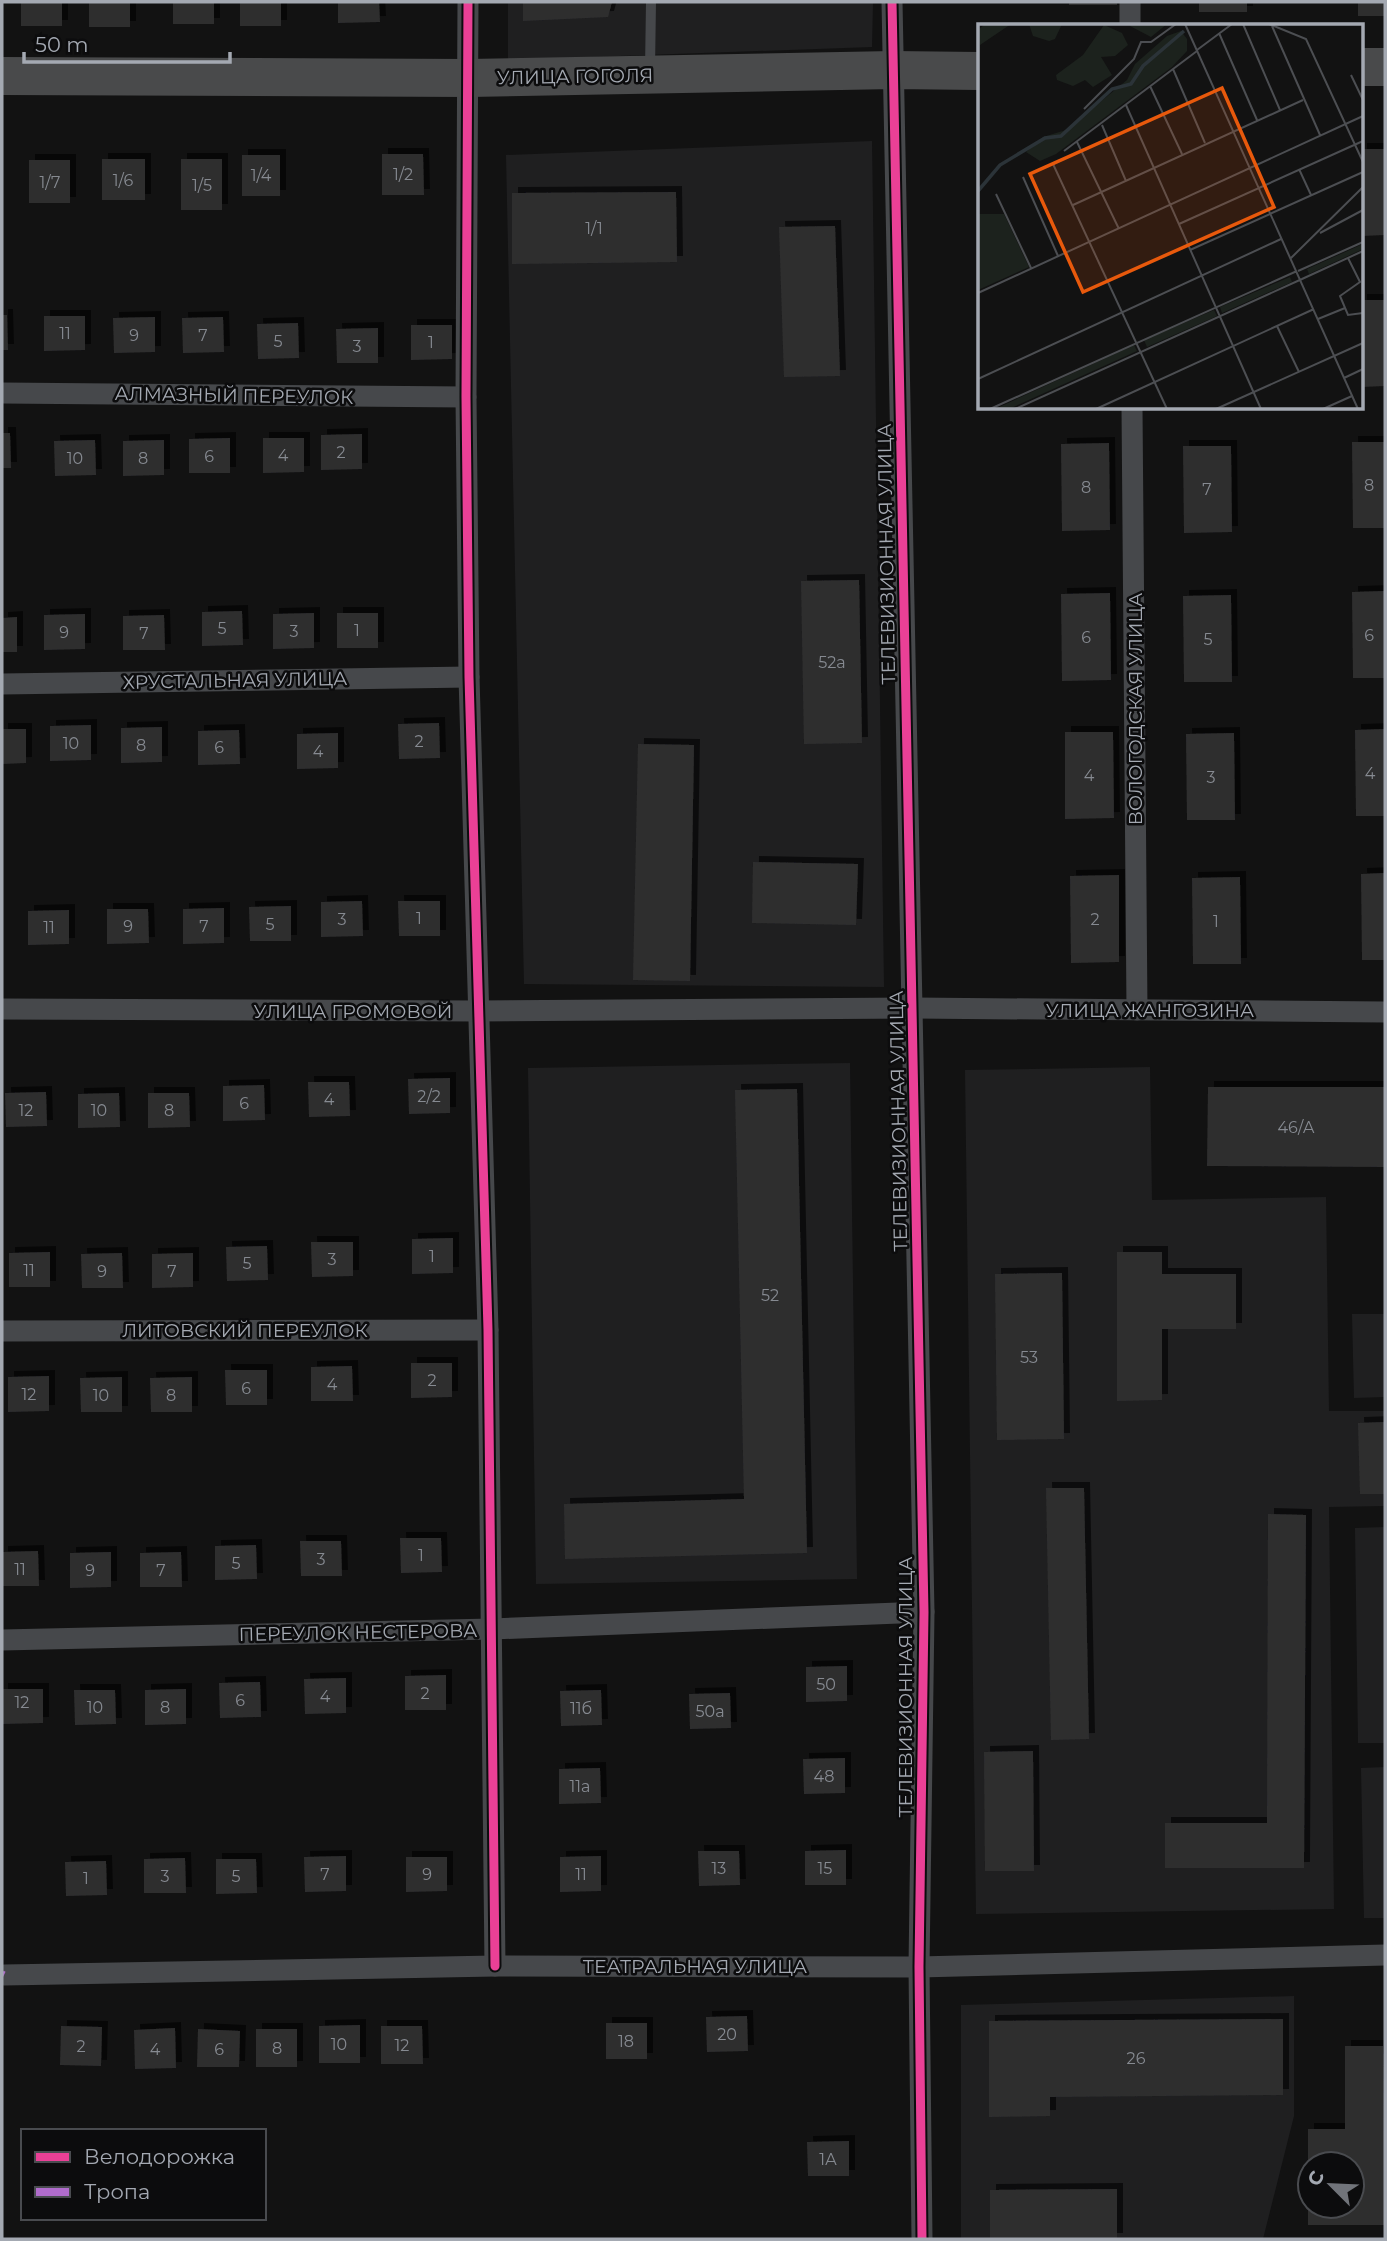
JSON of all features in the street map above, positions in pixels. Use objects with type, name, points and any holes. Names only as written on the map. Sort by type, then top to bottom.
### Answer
[{"type":"highway","points":[[1362,67],[1385,66]]},
{"type":"highway","name":"УЛИЦА ГОГОЛЯ","points":[[2,76],[469,78],[893,70],[978,71]]},
{"type":"street","points":[[468,2],[466,397],[469,677],[488,1330],[495,1966]]},
{"type":"street","name":"ТЕЛЕВИЗИОННАЯ УЛИЦА","points":[[892,2],[924,1612],[919,1967],[922,2239]]},
{"type":"street","points":[[1130,2],[1130,24]]},
{"type":"street","name":"АЛМАЗНЫЙ ПЕРЕУЛОК","points":[[2,393],[466,397]]},
{"type":"street","name":"ВОЛОГОДСКАЯ УЛИЦА","points":[[1132,410],[1137,1010]]},
{"type":"street","name":"ХРУСТАЛЬНАЯ УЛИЦА","points":[[2,684],[469,677]]},
{"type":"street","name":"УЛИЦА ЖАНГОЗИНА","points":[[914,1008],[1385,1012]]},
{"type":"street","name":"УЛИЦА ГРОМОВОЙ","points":[[2,1009],[477,1011],[914,1008]]},
{"type":"street","name":"ЛИТОВСКИЙ ПЕРЕУЛОК","points":[[2,1331],[488,1330]]},
{"type":"street","name":"ПЕРЕУЛОК НЕСТЕРОВА","points":[[2,1640],[492,1629],[924,1612]]},
{"type":"street","name":"ТЕАТРАЛЬНАЯ УЛИЦА","points":[[4,1975],[495,1966],[919,1967],[1385,1955]]},
{"type":"lane","points":[[650,75],[651,2]]},
{"type":"shaded area","points":[[508,2],[873,2],[872,47],[508,60]]},
{"type":"shaded area","points":[[872,141],[884,987],[524,984],[506,155]]},
{"type":"shaded area","points":[[850,1063],[857,1579],[536,1584],[528,1068]]},
{"type":"shaded area","points":[[1150,1067],[1152,1200],[1326,1197],[1329,1411],[1385,1411],[1385,1506],[1329,1507],[1334,1909],[976,1914],[965,1070]]},
{"type":"shaded area","points":[[1352,1314],[1385,1314],[1385,1397],[1354,1398]]},
{"type":"shaded area","points":[[1385,1527],[1385,1743],[1358,1743],[1355,1528]]},
{"type":"shaded area","points":[[1385,1767],[1385,1918],[1364,1918],[1361,1768]]},
{"type":"shaded area","points":[[1294,1996],[1294,2116],[1263,2239],[961,2239],[961,2005]]},
{"type":"building","points":[[21,2],[62,2],[62,26],[21,26]]},
{"type":"building","points":[[89,2],[130,2],[130,27],[89,27]]},
{"type":"building","points":[[173,2],[214,2],[214,24],[173,24]]},
{"type":"building","points":[[240,2],[281,2],[281,26],[240,26]]},
{"type":"building","points":[[338,2],[379,2],[380,22],[338,23]]},
{"type":"building","points":[[523,2],[612,2],[608,17],[523,21]]},
{"type":"building","points":[[1069,2],[1117,2],[1117,5],[1069,5]]},
{"type":"building","points":[[1199,2],[1247,2],[1247,12],[1199,12]]},
{"type":"building","points":[[1358,2],[1385,2],[1385,16],[1358,16]]},
{"type":"building","points":[[1362,149],[1385,149],[1385,235],[1362,236]]},
{"type":"building","points":[[382,154],[423,154],[424,195],[382,195]]},
{"type":"building","points":[[242,155],[280,155],[280,196],[242,196]]},
{"type":"building","points":[[102,159],[145,159],[145,200],[102,200]]},
{"type":"building","points":[[181,159],[222,159],[222,210],[181,210]]},
{"type":"building","points":[[29,160],[70,160],[70,203],[29,203]]},
{"type":"building","points":[[676,192],[677,262],[512,264],[512,193]]},
{"type":"building","points":[[835,226],[840,376],[784,377],[779,227]]},
{"type":"building","points":[[1362,300],[1385,300],[1385,386],[1362,387]]},
{"type":"building","points":[[2,315],[7,315],[8,350],[2,350]]},
{"type":"building","points":[[44,316],[85,316],[85,350],[44,351]]},
{"type":"building","points":[[155,317],[155,352],[114,353],[113,318]]},
{"type":"building","points":[[223,317],[224,352],[183,353],[182,318]]},
{"type":"building","points":[[298,323],[299,358],[258,359],[257,324]]},
{"type":"building","points":[[411,325],[452,325],[452,359],[411,360]]},
{"type":"building","points":[[378,328],[378,363],[337,363],[336,329]]},
{"type":"building","points":[[2,433],[10,433],[11,468],[2,468]]},
{"type":"building","points":[[362,434],[362,469],[321,470],[321,435]]},
{"type":"building","points":[[230,438],[230,473],[189,473],[189,439]]},
{"type":"building","points":[[263,438],[304,438],[304,472],[263,473]]},
{"type":"building","points":[[95,440],[96,475],[55,476],[54,441]]},
{"type":"building","points":[[164,440],[164,475],[123,476],[123,441]]},
{"type":"building","points":[[1352,442],[1385,442],[1385,528],[1353,528]]},
{"type":"building","points":[[1109,443],[1110,530],[1062,531],[1061,444]]},
{"type":"building","points":[[1183,446],[1231,446],[1232,532],[1184,533]]},
{"type":"building","points":[[859,580],[862,743],[804,744],[801,581]]},
{"type":"building","points":[[1385,591],[1385,678],[1353,678],[1352,592]]},
{"type":"building","points":[[1110,593],[1111,680],[1062,681],[1061,594]]},
{"type":"building","points":[[1231,595],[1232,682],[1184,682],[1183,596]]},
{"type":"building","points":[[242,611],[243,645],[202,646],[202,612]]},
{"type":"building","points":[[314,613],[314,648],[273,649],[273,614]]},
{"type":"building","points":[[337,613],[378,613],[378,648],[337,648]]},
{"type":"building","points":[[85,614],[85,649],[44,650],[44,615]]},
{"type":"building","points":[[164,615],[165,650],[123,650],[123,616]]},
{"type":"building","points":[[17,617],[17,652],[2,652],[2,618]]},
{"type":"building","points":[[439,723],[440,758],[399,759],[398,724]]},
{"type":"building","points":[[91,725],[91,760],[50,761],[50,726]]},
{"type":"building","points":[[162,727],[162,762],[121,763],[121,728]]},
{"type":"building","points":[[2,729],[26,729],[26,763],[2,764]]},
{"type":"building","points":[[1385,729],[1385,816],[1356,816],[1355,730]]},
{"type":"building","points":[[239,730],[240,764],[198,765],[198,731]]},
{"type":"building","points":[[1065,732],[1113,732],[1114,818],[1065,819]]},
{"type":"building","points":[[338,733],[338,768],[297,769],[297,734]]},
{"type":"building","points":[[1234,733],[1235,820],[1187,820],[1186,734]]},
{"type":"building","points":[[638,744],[694,745],[690,981],[633,980]]},
{"type":"building","points":[[753,862],[858,864],[856,925],[752,923]]},
{"type":"building","points":[[1385,873],[1385,960],[1362,960],[1361,874]]},
{"type":"building","points":[[1119,875],[1119,962],[1071,963],[1070,876]]},
{"type":"building","points":[[1240,877],[1241,964],[1193,964],[1192,878]]},
{"type":"building","points":[[362,901],[363,936],[321,937],[321,902]]},
{"type":"building","points":[[398,901],[440,901],[440,936],[399,936]]},
{"type":"building","points":[[291,906],[291,941],[250,941],[249,907]]},
{"type":"building","points":[[224,908],[224,943],[183,944],[183,909]]},
{"type":"building","points":[[107,909],[148,909],[149,943],[107,944]]},
{"type":"building","points":[[69,910],[69,944],[28,945],[28,911]]},
{"type":"building","points":[[450,1078],[450,1113],[409,1114],[408,1079]]},
{"type":"building","points":[[308,1082],[349,1082],[350,1116],[309,1117]]},
{"type":"building","points":[[264,1085],[265,1120],[223,1121],[223,1086]]},
{"type":"building","points":[[1208,1087],[1385,1087],[1385,1167],[1207,1166]]},
{"type":"building","points":[[797,1089],[807,1553],[565,1559],[564,1504],[744,1499],[735,1090]]},
{"type":"building","points":[[46,1092],[47,1126],[6,1127],[5,1093]]},
{"type":"building","points":[[119,1093],[120,1127],[78,1128],[78,1094]]},
{"type":"building","points":[[148,1093],[189,1093],[190,1127],[148,1128]]},
{"type":"building","points":[[453,1238],[453,1273],[412,1274],[412,1239]]},
{"type":"building","points":[[311,1242],[353,1242],[353,1276],[312,1277]]},
{"type":"building","points":[[267,1246],[268,1280],[227,1281],[226,1247]]},
{"type":"building","points":[[50,1252],[50,1287],[9,1287],[9,1253]]},
{"type":"building","points":[[1117,1252],[1162,1252],[1162,1274],[1236,1274],[1236,1329],[1162,1329],[1162,1400],[1117,1401]]},
{"type":"building","points":[[122,1253],[123,1288],[82,1288],[81,1254]]},
{"type":"building","points":[[193,1253],[193,1287],[152,1288],[152,1254]]},
{"type":"building","points":[[1062,1273],[1064,1439],[997,1440],[995,1274]]},
{"type":"building","points":[[411,1363],[452,1363],[452,1397],[411,1398]]},
{"type":"building","points":[[352,1366],[353,1401],[311,1401],[311,1367]]},
{"type":"building","points":[[225,1370],[267,1370],[267,1405],[226,1405]]},
{"type":"building","points":[[49,1376],[49,1411],[8,1412],[8,1377]]},
{"type":"building","points":[[122,1377],[122,1412],[81,1412],[80,1378]]},
{"type":"building","points":[[192,1377],[192,1412],[151,1412],[150,1378]]},
{"type":"building","points":[[1385,1422],[1385,1494],[1360,1494],[1358,1423]]},
{"type":"building","points":[[1046,1488],[1084,1488],[1089,1739],[1051,1740]]},
{"type":"building","points":[[1268,1514],[1306,1515],[1304,1868],[1165,1868],[1165,1823],[1267,1823]]},
{"type":"building","points":[[400,1538],[441,1538],[442,1572],[401,1573]]},
{"type":"building","points":[[300,1541],[341,1541],[342,1576],[301,1576]]},
{"type":"building","points":[[256,1545],[257,1579],[215,1580],[215,1546]]},
{"type":"building","points":[[38,1551],[39,1586],[2,1586],[2,1552]]},
{"type":"building","points":[[111,1552],[111,1587],[70,1588],[70,1553]]},
{"type":"building","points":[[181,1552],[182,1587],[140,1587],[140,1553]]},
{"type":"building","points":[[847,1666],[847,1701],[806,1702],[806,1667]]},
{"type":"building","points":[[446,1675],[446,1710],[405,1710],[405,1676]]},
{"type":"building","points":[[346,1678],[346,1713],[305,1714],[304,1679]]},
{"type":"building","points":[[260,1682],[261,1717],[220,1718],[219,1683]]},
{"type":"building","points":[[2,1689],[43,1689],[43,1723],[2,1724]]},
{"type":"building","points":[[186,1689],[186,1724],[145,1725],[145,1690]]},
{"type":"building","points":[[74,1690],[115,1690],[116,1724],[75,1725]]},
{"type":"building","points":[[601,1690],[602,1725],[561,1726],[560,1691]]},
{"type":"building","points":[[730,1693],[731,1728],[690,1729],[689,1694]]},
{"type":"building","points":[[1033,1751],[1034,1871],[985,1871],[984,1752]]},
{"type":"building","points":[[845,1758],[845,1793],[804,1794],[803,1759]]},
{"type":"building","points":[[600,1768],[601,1803],[559,1804],[559,1769]]},
{"type":"building","points":[[846,1850],[846,1885],[805,1885],[805,1851]]},
{"type":"building","points":[[698,1851],[739,1851],[740,1885],[699,1886]]},
{"type":"building","points":[[346,1856],[346,1891],[305,1892],[304,1857]]},
{"type":"building","points":[[601,1856],[601,1891],[560,1892],[560,1857]]},
{"type":"building","points":[[406,1857],[447,1857],[447,1891],[406,1892]]},
{"type":"building","points":[[185,1858],[186,1893],[144,1893],[144,1859]]},
{"type":"building","points":[[216,1859],[256,1859],[257,1893],[216,1894]]},
{"type":"building","points":[[106,1861],[107,1895],[66,1896],[65,1862]]},
{"type":"building","points":[[747,2016],[748,2051],[707,2052],[706,2017]]},
{"type":"building","points":[[1283,2019],[1283,2095],[1050,2097],[1050,2116],[989,2117],[989,2021]]},
{"type":"building","points":[[606,2023],[647,2023],[647,2059],[606,2059]]},
{"type":"building","points":[[360,2025],[360,2063],[319,2063],[319,2026]]},
{"type":"building","points":[[61,2026],[102,2027],[101,2066],[60,2065]]},
{"type":"building","points":[[381,2026],[422,2026],[423,2064],[381,2064]]},
{"type":"building","points":[[175,2028],[176,2068],[135,2069],[134,2030]]},
{"type":"building","points":[[198,2029],[240,2031],[239,2067],[197,2067]]},
{"type":"building","points":[[256,2029],[297,2029],[297,2067],[256,2067]]},
{"type":"building","points":[[1345,2046],[1383,2046],[1385,2225],[1308,2225],[1308,2220],[1366,2220],[1366,2150],[1308,2150],[1308,2129],[1345,2129]]},
{"type":"building","points":[[849,2141],[849,2176],[808,2176],[807,2142]]},
{"type":"building","points":[[1117,2189],[1117,2239],[990,2239],[990,2190]]},
{"type":"cycle path","points":[[468,2],[466,397],[469,677],[488,1330],[495,1966]]},
{"type":"cycle path","points":[[892,2],[924,1612],[919,1967],[922,2239]]}]
